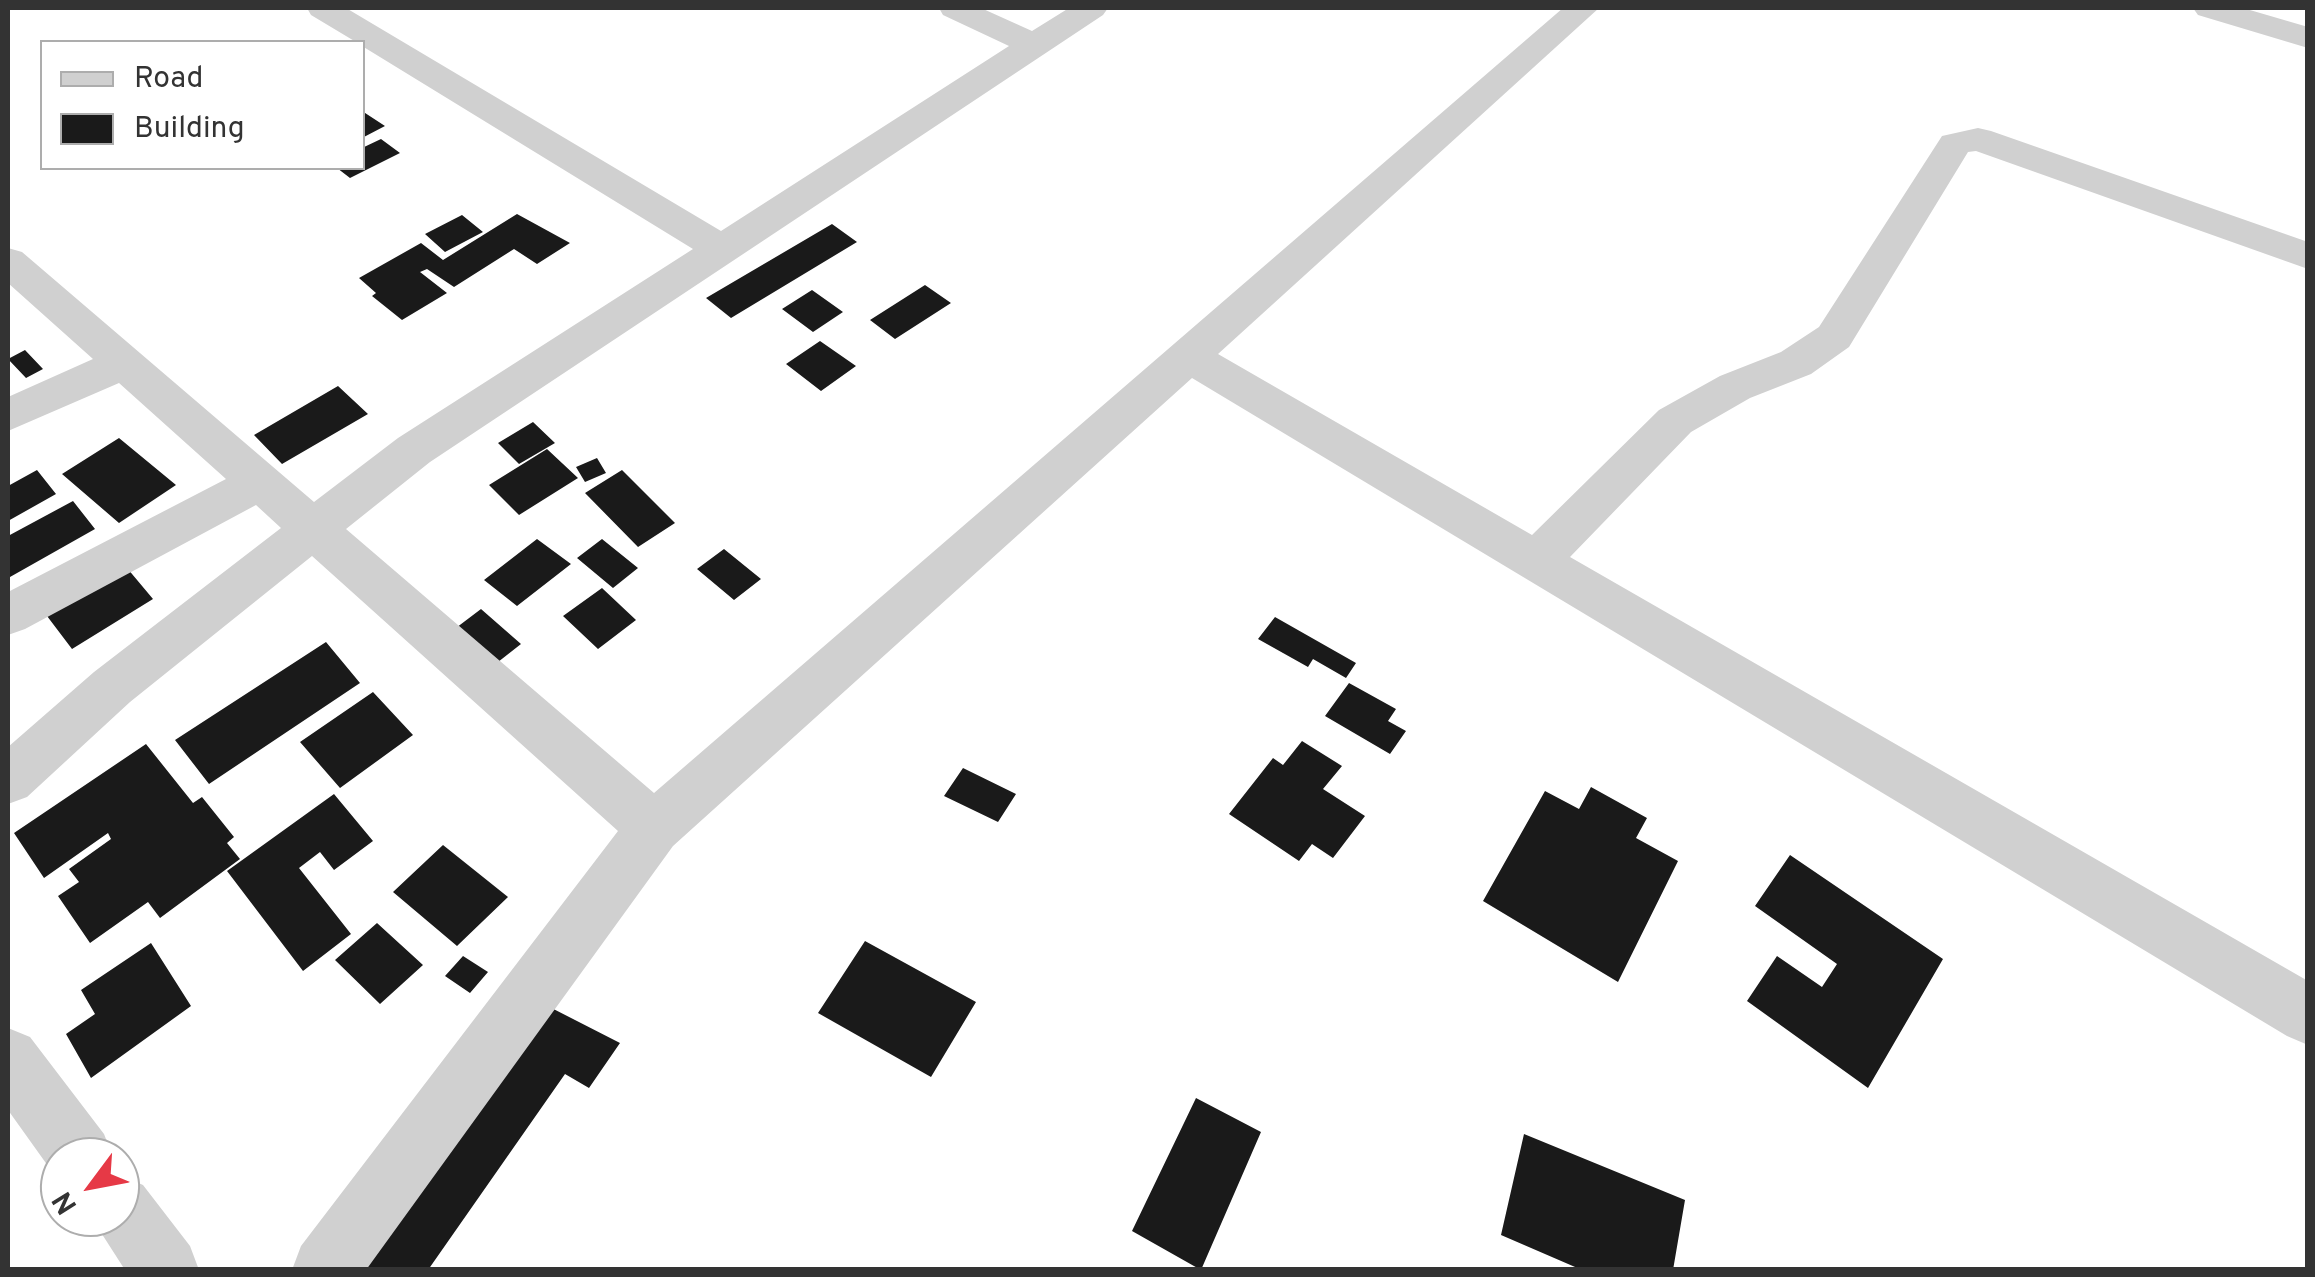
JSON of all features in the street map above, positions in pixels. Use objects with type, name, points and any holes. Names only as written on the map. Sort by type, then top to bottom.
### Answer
[{"type":"street","points":[[323,8],[720,248]]},
{"type":"street","points":[[955,8],[1033,45]]},
{"type":"street","points":[[8,780],[112,687],[414,450],[1092,8]]},
{"type":"street","points":[[325,1270],[654,828],[1582,8]]},
{"type":"street","points":[[2210,8],[2308,38]]},
{"type":"street","points":[[1536,561],[1675,421],[1736,387],[1796,363],[1834,337],[1955,144],[1978,139],[2308,256]]},
{"type":"street","points":[[12,271],[123,363],[654,828]]},
{"type":"street","points":[[1188,356],[2308,1016]]},
{"type":"street","points":[[8,415],[123,363]]},
{"type":"street","points":[[8,615],[258,483]]},
{"type":"street","points":[[8,1060],[66,1137]]},
{"type":"street","points":[[140,1235],[166,1270]]},
{"type":"building","points":[[365,113],[385,126],[365,136]]},
{"type":"building","points":[[381,139],[400,153],[350,178],[340,170],[365,170],[365,147]]},
{"type":"building","points":[[517,214],[570,243],[537,264],[514,249],[454,287],[427,269],[420,272],[447,293],[402,320],[372,296],[376,293],[359,278],[421,243],[443,260]]},
{"type":"building","points":[[462,215],[483,232],[445,252],[425,234]]},
{"type":"building","points":[[832,224],[857,242],[731,318],[706,298]]},
{"type":"building","points":[[925,285],[951,303],[895,339],[870,320]]},
{"type":"building","points":[[812,290],[843,312],[813,332],[782,309]]},
{"type":"building","points":[[820,341],[856,366],[821,391],[786,364]]},
{"type":"building","points":[[25,350],[43,369],[26,378],[8,359]]},
{"type":"building","points":[[338,386],[368,414],[282,464],[254,435]]},
{"type":"building","points":[[533,422],[555,443],[519,464],[498,443]]},
{"type":"building","points":[[119,438],[176,485],[119,523],[62,474]]},
{"type":"building","points":[[547,449],[578,478],[519,515],[489,485]]},
{"type":"building","points":[[597,458],[606,473],[585,482],[576,467]]},
{"type":"building","points":[[37,470],[56,494],[8,521],[8,486]]},
{"type":"building","points":[[622,470],[675,523],[638,547],[585,493]]},
{"type":"building","points":[[73,501],[95,529],[10,577],[8,536]]},
{"type":"building","points":[[537,539],[571,564],[517,606],[484,580]]},
{"type":"building","points":[[602,539],[638,568],[613,588],[577,558]]},
{"type":"building","points":[[724,549],[761,579],[734,600],[697,569]]},
{"type":"building","points":[[127,568],[153,599],[72,649],[47,616]]},
{"type":"building","points":[[602,588],[636,620],[598,649],[563,616]]},
{"type":"building","points":[[481,609],[521,644],[484,673],[444,637]]},
{"type":"building","points":[[1275,617],[1356,663],[1346,678],[1313,659],[1308,667],[1258,639]]},
{"type":"building","points":[[326,642],[360,683],[209,784],[175,740]]},
{"type":"building","points":[[1349,683],[1396,709],[1388,721],[1406,731],[1390,754],[1325,716]]},
{"type":"building","points":[[373,692],[413,735],[340,788],[300,742]]},
{"type":"building","points":[[1302,741],[1342,766],[1323,789],[1365,816],[1333,858],[1312,844],[1299,861],[1229,814],[1273,758],[1283,765]]},
{"type":"building","points":[[146,744],[193,803],[202,797],[234,837],[227,843],[240,859],[160,918],[148,902],[90,943],[58,896],[79,882],[69,869],[111,839],[108,833],[44,878],[14,833]]},
{"type":"building","points":[[963,768],[1016,794],[998,822],[944,796]]},
{"type":"building","points":[[1591,787],[1647,818],[1636,838],[1678,861],[1618,982],[1483,901],[1545,791],[1579,809]]},
{"type":"building","points":[[334,794],[373,841],[334,870],[320,852],[299,868],[351,934],[303,971],[227,871]]},
{"type":"building","points":[[443,845],[508,897],[457,946],[393,892]]},
{"type":"building","points":[[1790,855],[1943,959],[1868,1088],[1747,1001],[1777,956],[1822,987],[1837,964],[1755,906]]},
{"type":"building","points":[[377,923],[423,965],[380,1004],[335,960]]},
{"type":"building","points":[[865,941],[976,1002],[931,1077],[818,1013]]},
{"type":"building","points":[[151,943],[191,1006],[91,1078],[66,1034],[95,1014],[81,990]]},
{"type":"building","points":[[463,956],[488,972],[470,993],[445,976]]},
{"type":"building","points":[[530,997],[620,1043],[589,1088],[565,1074],[428,1270],[330,1270]]},
{"type":"building","points":[[1196,1098],[1261,1132],[1201,1270],[1132,1231]]},
{"type":"building","points":[[1524,1134],[1685,1200],[1673,1270],[1582,1270],[1501,1235]]}]
